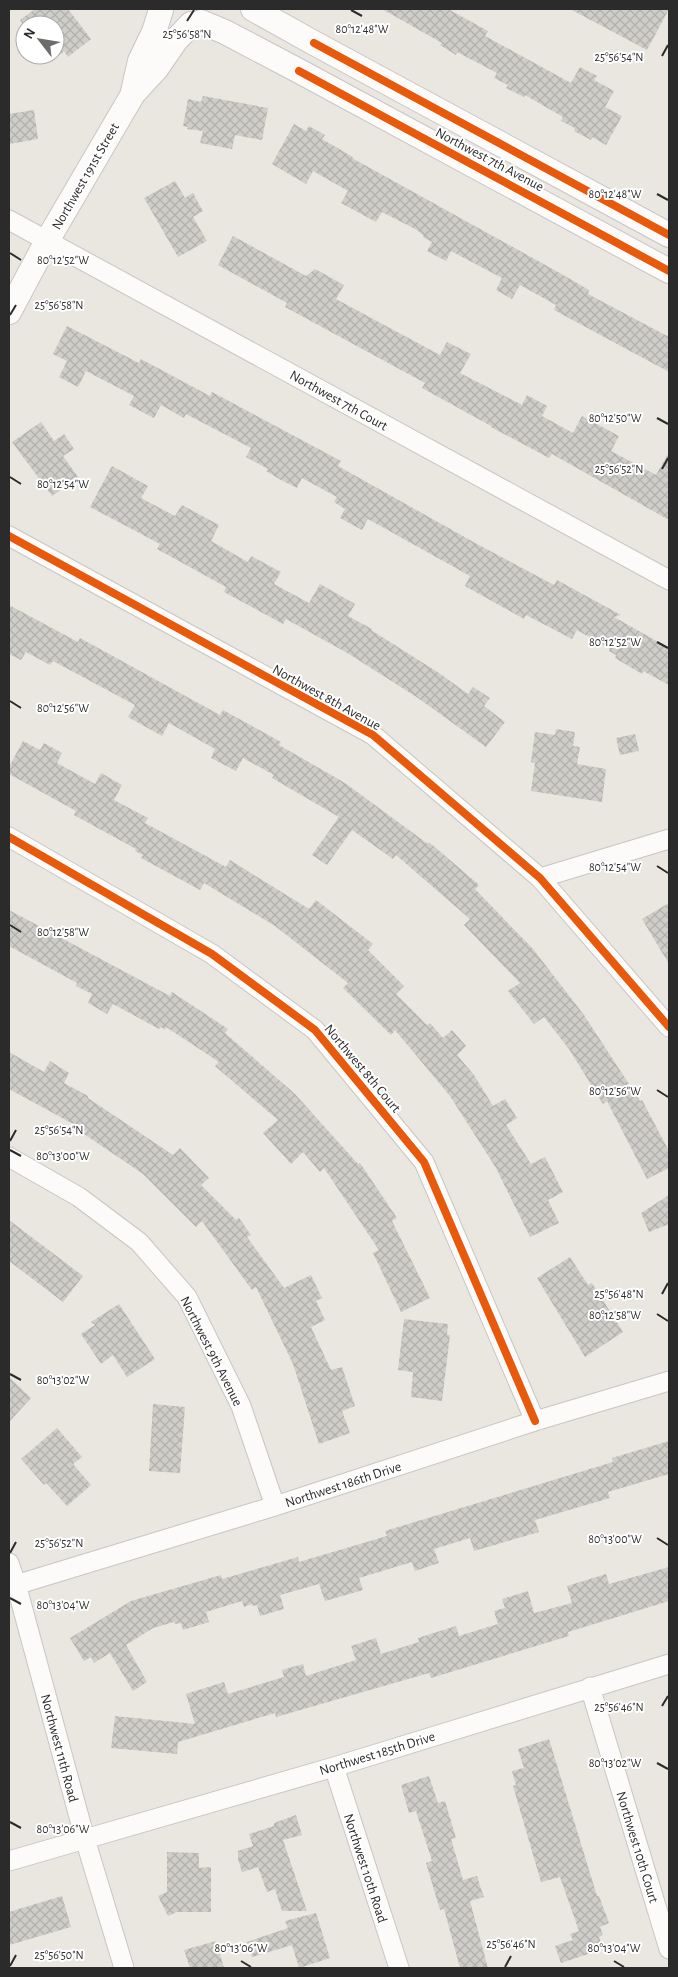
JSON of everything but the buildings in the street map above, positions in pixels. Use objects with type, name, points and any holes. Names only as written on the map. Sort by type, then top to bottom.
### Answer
[{"type":"street","name":"Northwest 7th Avenue","points":[[160,9],[171,20],[180,24],[202,18],[669,271]]},
{"type":"street","name":"Northwest 191st Street","points":[[133,94],[140,62],[154,32],[160,9]]},
{"type":"street","name":"Northwest 7th Avenue","points":[[253,9],[669,235]]},
{"type":"street","name":"Northwest 191st Street","points":[[9,312],[47,241],[133,94],[156,69],[176,40],[202,18]]},
{"type":"street","name":"Northwest 7th Court","points":[[9,220],[669,580]]},
{"type":"street","name":"Northwest 8th Avenue","points":[[9,536],[373,736],[540,878],[669,1027]]},
{"type":"street","name":"Northwest 8th Court","points":[[9,837],[212,954],[315,1030],[424,1162],[535,1421]]},
{"type":"street","points":[[540,878],[669,839]]},
{"type":"street","name":"Northwest 9th Avenue","points":[[9,1158],[79,1197],[139,1242],[187,1297],[241,1406],[275,1506]]},
{"type":"street","name":"Northwest 186th Drive","points":[[13,1586],[275,1506],[535,1421],[669,1382]]},
{"type":"street","name":"Northwest 11th Road","points":[[9,1562],[13,1586],[124,1968]]},
{"type":"street","name":"Northwest 185th Drive","points":[[9,1861],[334,1767],[669,1664]]},
{"type":"street","name":"Northwest 10th Court","points":[[590,1687],[669,1949]]},
{"type":"street","name":"Northwest 10th Road","points":[[334,1767],[399,1968]]},
{"type":"cycle path","points":[[314,43],[669,235]]},
{"type":"cycle path","points":[[299,71],[669,271]]},
{"type":"cycle path","points":[[9,536],[373,735],[540,878],[669,1027]]},
{"type":"cycle path","points":[[9,837],[212,954],[315,1030],[424,1162],[535,1421]]}]
